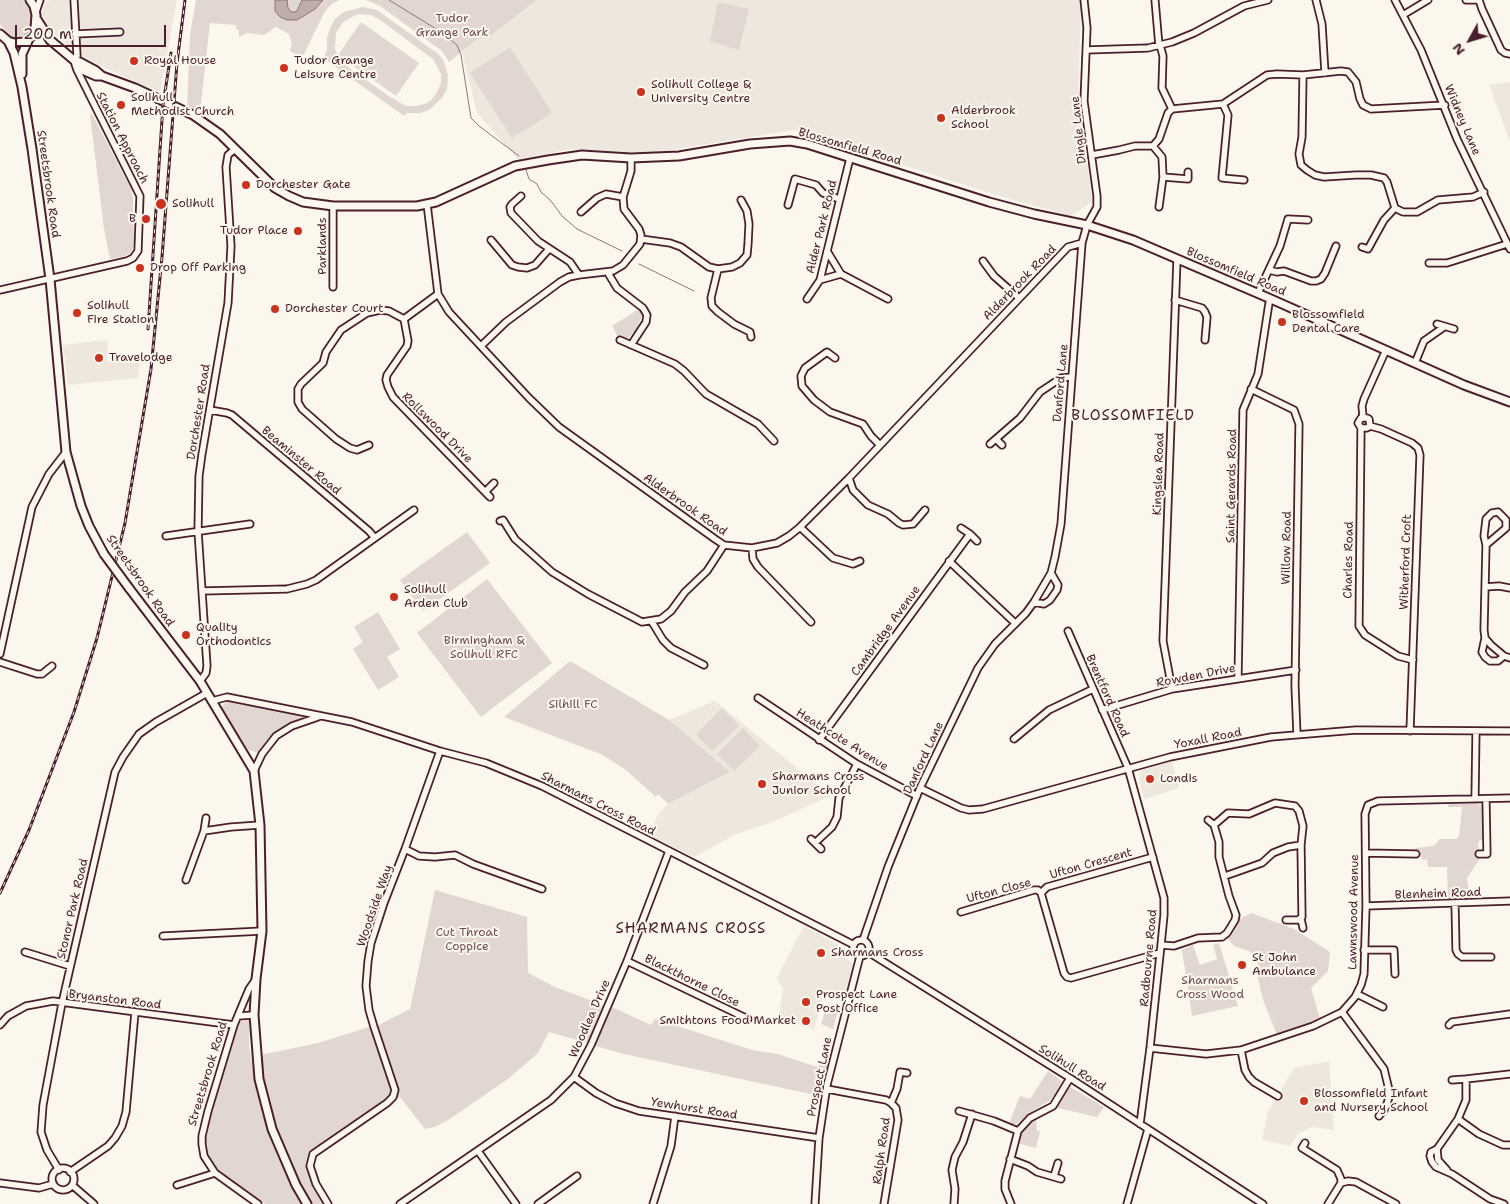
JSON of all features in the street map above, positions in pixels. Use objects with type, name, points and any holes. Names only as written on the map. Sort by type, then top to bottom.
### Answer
[{"type":"main road","name":"Blossomfield Road","points":[[30,0],[36,16],[50,40]]},
{"type":"main road","name":"Streetsbrook Road","points":[[22,87],[22,54],[35,28],[36,16]]},
{"type":"main road","points":[[0,34],[8,41]]},
{"type":"main road","name":"Blossomfield Road","points":[[8,41],[19,43],[30,38],[42,36],[50,40],[74,61],[80,69],[135,88],[187,112],[220,134],[265,179],[284,194],[303,202],[333,206],[417,206],[446,198],[522,165],[582,155],[631,158],[679,156],[750,144],[790,141],[807,144],[989,202],[1034,214],[1088,225],[1133,240],[1272,299],[1464,385],[1510,402]]},
{"type":"main road","name":"Streetsbrook Road","points":[[8,41],[14,53],[22,87],[50,279],[66,452],[82,506],[89,526],[104,554],[200,681],[254,771],[260,825],[262,931],[254,1015],[256,1058],[265,1104],[281,1151],[296,1185],[307,1204]]},
{"type":"street","points":[[36,16],[40,0]]},
{"type":"street","points":[[74,0],[77,56],[74,61]]},
{"type":"street","name":"Dingle Lane","points":[[1084,0],[1086,16],[1084,102],[1097,207],[1088,225]]},
{"type":"street","points":[[1155,0],[1163,56],[1162,88],[1172,109]]},
{"type":"street","points":[[1086,50],[1148,48],[1160,45],[1183,38],[1242,3],[1268,0]]},
{"type":"street","points":[[1316,0],[1322,24],[1325,73]]},
{"type":"street","name":"Widney Lane","points":[[1395,0],[1421,50],[1458,138],[1509,246]]},
{"type":"street","points":[[1403,15],[1428,0]]},
{"type":"street","points":[[1466,0],[1479,0],[1501,50],[1505,54],[1510,54]]},
{"type":"street","points":[[75,34],[120,32]]},
{"type":"street","name":"Station Approach","points":[[0,290],[127,261],[133,258],[138,251],[140,196],[74,61]]},
{"type":"street","points":[[1153,146],[1160,138],[1168,113],[1172,109],[1223,104],[1267,75],[1303,75],[1341,71],[1351,74],[1356,82],[1363,105],[1371,109],[1445,105]]},
{"type":"street","points":[[1303,75],[1302,137],[1299,154],[1301,165],[1315,175],[1324,177],[1356,174],[1384,178],[1395,208],[1403,212],[1417,212],[1438,200],[1473,196],[1484,192]]},
{"type":"street","points":[[1223,104],[1228,115],[1222,178],[1244,180]]},
{"type":"street","points":[[1092,155],[1135,146],[1153,146],[1162,157],[1163,177],[1159,207]]},
{"type":"street","name":"Dorchester Road","points":[[200,681],[206,673],[208,666],[198,531],[200,476],[228,303],[231,246],[226,160],[228,155],[235,149]]},
{"type":"street","points":[[481,346],[506,322],[547,290],[569,278],[579,275],[608,273],[623,265],[636,249],[641,239],[640,229],[624,209],[622,198],[631,171],[631,158]]},
{"type":"street","name":"Alder Park Road","points":[[807,299],[820,280],[850,158]]},
{"type":"street","points":[[1163,177],[1188,179],[1188,172]]},
{"type":"street","points":[[788,205],[795,179],[816,184],[823,193],[839,199]]},
{"type":"street","points":[[581,212],[597,198],[606,194],[622,198]]},
{"type":"street","points":[[521,196],[512,204],[510,208],[511,213],[547,251],[570,262],[579,275]]},
{"type":"street","points":[[641,239],[681,246],[709,266],[718,269],[732,268],[747,255],[749,224],[747,211],[741,200]]},
{"type":"street","name":"Alderbrook Road","points":[[427,204],[438,294],[450,312],[529,398],[559,426],[639,486],[724,545],[752,548],[778,543],[800,527],[1068,248],[1082,243]]},
{"type":"street","name":"Parklands","points":[[333,206],[333,286]]},
{"type":"street","points":[[1362,247],[1368,249],[1384,220],[1395,208]]},
{"type":"street","points":[[1258,293],[1280,246],[1288,218],[1308,220]]},
{"type":"street","name":"Danford Lane","points":[[863,940],[888,867],[920,788],[983,660],[995,644],[1034,602],[1051,573],[1061,524],[1082,243],[1088,225]]},
{"type":"street","points":[[491,240],[512,265],[518,267],[527,268],[535,265],[547,251]]},
{"type":"street","points":[[1429,263],[1447,263],[1509,246]]},
{"type":"street","points":[[1268,270],[1284,272],[1316,281],[1321,279],[1325,273],[1335,249],[1326,249]]},
{"type":"street","points":[[828,251],[841,274],[888,299]]},
{"type":"street","name":"Kingslea Road","points":[[1172,689],[1163,641],[1177,259]]},
{"type":"street","points":[[983,261],[994,276],[1019,298]]},
{"type":"street","points":[[718,269],[711,298],[712,306],[734,324],[750,332],[751,337]]},
{"type":"street","points":[[608,273],[617,288],[643,308],[647,315],[646,322],[631,345]]},
{"type":"street","points":[[820,280],[841,274]]},
{"type":"street","points":[[369,445],[357,450],[336,439],[302,409],[298,402],[298,389],[323,363],[326,352],[341,330],[367,313],[380,310],[404,319],[438,294]]},
{"type":"street","name":"Saint Gerards Road","points":[[1238,678],[1243,410],[1258,374],[1269,302],[1272,299]]},
{"type":"street","points":[[1175,300],[1202,308],[1207,317],[1205,340]]},
{"type":"street","name":"Rollswood Drive","points":[[404,319],[408,341],[407,346],[388,375],[386,380],[388,387],[393,397],[490,497]]},
{"type":"street","points":[[1437,324],[1454,329]]},
{"type":"street","points":[[1415,363],[1424,341],[1444,327]]},
{"type":"street","points":[[620,340],[675,364],[706,394],[758,424],[774,441]]},
{"type":"street","name":"Charles Road","points":[[1386,350],[1364,399],[1362,406],[1363,417],[1358,423],[1361,428],[1359,626],[1365,635],[1398,656],[1413,660]]},
{"type":"street","points":[[836,358],[829,353],[825,353],[805,368],[801,376],[802,386],[814,400],[830,412],[863,424],[879,444]]},
{"type":"street","points":[[990,444],[1020,418],[1040,392],[1061,378],[1071,377]]},
{"type":"street","name":"Willow Road","points":[[1251,389],[1291,408],[1298,418],[1297,735]]},
{"type":"street","name":"Beaminster Road","points":[[210,410],[227,413],[232,416],[369,531],[374,538]]},
{"type":"street","points":[[1361,428],[1370,426],[1369,419],[1363,417]]},
{"type":"street","name":"Witherford Croft","points":[[1370,426],[1412,443],[1418,448],[1420,455],[1410,731]]},
{"type":"street","points":[[767,433],[772,428]]},
{"type":"street","points":[[996,439],[1002,446]]},
{"type":"street","points":[[0,654],[32,507],[49,474],[66,452]]},
{"type":"street","points":[[849,478],[854,490],[868,504],[888,514],[903,525],[916,523],[925,510]]},
{"type":"street","points":[[486,491],[494,483]]},
{"type":"street","points":[[202,591],[299,587],[316,580],[414,510]]},
{"type":"street","points":[[1485,638],[1507,657],[1498,661],[1490,660],[1482,652],[1485,638],[1486,545],[1484,536],[1486,519],[1492,513],[1498,512],[1506,520],[1506,528],[1486,545]]},
{"type":"street","points":[[500,521],[503,520],[516,539],[552,572],[588,594],[642,622],[652,622],[661,619],[671,611],[685,592],[707,571],[724,545]]},
{"type":"street","points":[[166,536],[250,524]]},
{"type":"street","points":[[800,527],[833,558],[854,564],[860,561]]},
{"type":"street","points":[[961,528],[977,541]]},
{"type":"street","name":"Cambridge Avenue","points":[[819,740],[970,534]]},
{"type":"street","points":[[752,548],[753,559],[758,567],[811,622]]},
{"type":"street","points":[[949,561],[1015,623]]},
{"type":"street","name":"Danford Lane","points":[[1034,602],[1044,604],[1050,600],[1057,590],[1058,585],[1051,573]]},
{"type":"street","points":[[1485,587],[1499,586],[1510,588]]},
{"type":"street","points":[[652,622],[663,640],[671,648],[704,665]]},
{"type":"street","name":"Brentford Road","points":[[1068,631],[1128,768]]},
{"type":"street","points":[[0,662],[37,674],[42,674],[52,666]]},
{"type":"street","name":"Rowden Drive","points":[[1102,710],[1172,689],[1296,670]]},
{"type":"street","points":[[1014,739],[1049,710],[1092,689]]},
{"type":"street","name":"Stonor Park Road","points":[[59,1170],[47,1150],[41,1132],[41,1116],[62,1003],[115,772],[132,743],[148,727],[207,692]]},
{"type":"street","name":"Sharmans Cross Road","points":[[212,702],[227,697],[352,722],[440,751],[486,763],[542,786],[854,945]]},
{"type":"street","name":"Heathcote Avenue","points":[[758,698],[857,764],[917,796]]},
{"type":"street","points":[[254,771],[262,754],[276,736],[292,726],[320,716]]},
{"type":"street","name":"Yoxall Road","points":[[920,788],[961,808],[969,810],[983,809],[1128,768],[1225,745],[1297,735],[1356,730],[1510,731]]},
{"type":"street","points":[[1476,731],[1475,799],[1510,798]]},
{"type":"street","name":"Woodside Way","points":[[328,1204],[316,1184],[310,1166],[312,1154],[387,1103],[393,1097],[395,1090],[374,1027],[367,997],[366,976],[371,943],[384,902],[440,751]]},
{"type":"street","points":[[821,849],[814,840],[832,827],[837,817],[839,798],[857,764]]},
{"type":"street","name":"Radbourne Road","points":[[1128,768],[1164,898],[1161,945],[1140,1124]]},
{"type":"street","name":"Lawnswood Avenue","points":[[1150,1048],[1206,1054],[1241,1050],[1313,1026],[1342,1012],[1357,994],[1364,974],[1366,906],[1365,814],[1368,805],[1378,801],[1475,799]]},
{"type":"street","points":[[1479,854],[1487,854],[1486,800]]},
{"type":"street","points":[[1214,826],[1228,813],[1246,814],[1271,804],[1278,803],[1285,806],[1292,804],[1300,810],[1303,826],[1301,845],[1303,913],[1301,919],[1303,928]]},
{"type":"street","points":[[186,880],[204,831],[206,818]]},
{"type":"street","points":[[1161,945],[1174,946],[1198,938],[1222,937],[1227,933],[1235,920],[1236,914],[1229,896],[1219,857],[1219,842],[1214,826],[1208,820]]},
{"type":"street","points":[[204,831],[260,825]]},
{"type":"street","points":[[1225,876],[1262,862],[1273,853],[1288,847],[1301,845]]},
{"type":"street","points":[[405,849],[419,856],[455,856],[542,890]]},
{"type":"street","name":"Woodlea Drive","points":[[400,1204],[551,1100],[574,1077],[592,1046],[669,851]]},
{"type":"street","points":[[1366,853],[1416,854]]},
{"type":"street","name":"Ufton Crescent","points":[[1153,857],[1047,887],[1041,893],[1064,973],[1067,977],[1071,978],[1160,953]]},
{"type":"street","points":[[189,873],[196,876]]},
{"type":"street","name":"Ufton Close","points":[[961,912],[1034,890],[1038,890],[1041,893]]},
{"type":"street","name":"Blenheim Road","points":[[1366,906],[1510,901]]},
{"type":"street","points":[[1455,904],[1456,950],[1458,954],[1462,957],[1490,957]]},
{"type":"street","points":[[1286,920],[1301,919]]},
{"type":"street","points":[[163,936],[262,931]]},
{"type":"street","points":[[863,940],[869,946],[868,952],[860,956],[854,952],[854,945],[858,941],[863,940]]},
{"type":"street","points":[[1364,950],[1401,950]]},
{"type":"street","points":[[1394,950],[1395,974]]},
{"type":"street","points":[[25,952],[70,966]]},
{"type":"street","name":"Solihull Road","points":[[868,952],[1070,1078],[1263,1204]]},
{"type":"street","name":"Prospect Lane","points":[[815,1204],[819,1138],[827,1088],[860,956]]},
{"type":"street","name":"Blackthorne Close","points":[[627,961],[748,1019]]},
{"type":"street","name":"Streetsbrook Road","points":[[256,979],[249,989],[234,1025],[202,1136],[204,1156],[215,1173],[258,1204]]},
{"type":"street","points":[[1357,994],[1383,1007]]},
{"type":"street","name":"Bryanston Road","points":[[0,1025],[8,1016],[26,1006],[53,1001],[234,1025]]},
{"type":"street","points":[[70,1172],[108,1146],[122,1126],[126,1112],[135,1012]]},
{"type":"street","points":[[1342,1012],[1384,1069],[1390,1094],[1386,1108],[1379,1116]]},
{"type":"street","points":[[1449,1026],[1452,1022],[1510,1014]]},
{"type":"street","name":"Streetsbrook Road","points":[[238,1016],[254,1015]]},
{"type":"street","points":[[1241,1050],[1245,1070],[1249,1077],[1278,1096]]},
{"type":"street","name":"Ralph Road","points":[[891,1103],[897,1089],[900,1072],[907,1073]]},
{"type":"street","points":[[1452,1080],[1510,1074]]},
{"type":"street","name":"Yewhurst Road","points":[[574,1077],[596,1093],[615,1103],[639,1111],[819,1138]]},
{"type":"street","points":[[1011,1204],[1005,1189],[1005,1181],[1018,1131],[1030,1118],[1053,1106],[1070,1078]]},
{"type":"street","points":[[1466,1079],[1466,1100],[1458,1119],[1437,1149],[1431,1152],[1430,1159],[1436,1168],[1452,1174],[1490,1198],[1504,1204]]},
{"type":"street","name":"Ralph Road","points":[[827,1088],[891,1103],[896,1108],[898,1116],[884,1204]]},
{"type":"street","points":[[959,1111],[1018,1131]]},
{"type":"street","points":[[954,1204],[955,1189],[952,1170],[955,1157],[972,1114]]},
{"type":"street","points":[[653,1204],[671,1146],[675,1116]]},
{"type":"street","points":[[1458,1119],[1479,1134],[1503,1145],[1510,1145]]},
{"type":"street","points":[[1127,1204],[1148,1129]]},
{"type":"street","points":[[1305,1142],[1302,1148],[1337,1170],[1341,1179],[1341,1183],[1328,1204]]},
{"type":"street","points":[[478,1151],[516,1204]]},
{"type":"street","points":[[1010,1159],[1037,1172],[1061,1179]]},
{"type":"street","points":[[1054,1176],[1058,1162]]},
{"type":"street","points":[[66,1169],[73,1178],[72,1185],[68,1189],[57,1189],[53,1184],[52,1176],[59,1170],[66,1169]]},
{"type":"street","points":[[177,1185],[215,1173]]},
{"type":"street","points":[[538,1204],[578,1176]]},
{"type":"street","points":[[1341,1183],[1348,1181],[1356,1182],[1396,1204]]},
{"type":"street","points":[[0,1183],[39,1188],[53,1184]]},
{"type":"street","points":[[72,1185],[94,1204]]},
{"type":"shaded area","points":[[50,0],[70,0],[73,51],[47,28],[42,13],[46,2]]},
{"type":"shaded area","points":[[79,0],[177,0],[160,92],[80,55]]},
{"type":"shaded area","points":[[275,0],[287,0],[288,8],[291,12],[295,12],[302,0],[323,0],[315,9],[297,20],[287,20],[280,17],[275,11]]},
{"type":"shaded area","points":[[537,0],[1080,0],[1078,104],[1093,201],[1071,216],[992,194],[795,130],[659,152],[573,149],[518,159],[477,113],[462,52],[476,40],[490,36]]},
{"type":"shaded area","points":[[1510,82],[1510,142],[1489,85]]},
{"type":"shaded area","points":[[108,340],[107,361],[140,363],[138,378],[68,385],[63,345]]},
{"type":"shaded area","name":"Sharmans Cross Junior School","points":[[715,701],[831,796],[772,822],[736,834],[694,857],[649,835],[658,815],[668,804],[729,773],[669,720]]},
{"type":"shaded area","points":[[1172,761],[1179,788],[1144,799],[1139,778],[1141,770]]},
{"type":"shaded area","points":[[804,926],[842,947],[848,960],[854,965],[845,995],[825,990],[814,1029],[779,1020],[783,987],[776,979]]},
{"type":"shaded area","name":"Blossomfield Infant and Nursery School","points":[[1329,1061],[1334,1130],[1312,1127],[1298,1134],[1290,1146],[1262,1140],[1268,1112],[1294,1068]]},
{"type":"green space","points":[[0,0],[23,0],[27,4],[33,17],[31,25],[24,36],[15,38],[9,35],[0,24]]},
{"type":"green space","points":[[196,0],[340,0],[332,4],[325,11],[302,58],[290,51],[292,43],[289,34],[276,27],[264,35],[247,33],[239,37],[239,30],[236,29],[236,25],[210,23],[200,112],[187,108],[190,35]]},
{"type":"green space","name":"Tudor Grange Park","points":[[366,0],[537,0],[490,36],[476,40],[449,62],[442,51],[380,6]]},
{"type":"green space","points":[[718,2],[749,9],[739,50],[710,41]]},
{"type":"green space","points":[[362,7],[377,10],[437,53],[443,59],[448,75],[447,89],[442,98],[429,110],[420,113],[407,113],[404,116],[323,58],[327,50],[327,38],[330,28],[335,19],[344,12]],"holes":[[[358,14],[371,15],[433,59],[441,74],[441,83],[436,94],[427,103],[417,106],[406,106],[390,97],[341,62],[335,49],[336,33],[343,22]]]},
{"type":"green space","points":[[361,22],[419,63],[396,96],[338,55]]},
{"type":"green space","points":[[510,47],[552,113],[512,138],[470,73]]},
{"type":"green space","points":[[92,114],[131,189],[133,200],[134,245],[131,253],[110,259],[104,229],[90,115]]},
{"type":"green space","points":[[639,309],[642,316],[636,330],[627,339],[618,337],[612,326]]},
{"type":"green space","points":[[467,532],[490,563],[423,611],[400,580]]},
{"type":"green space","name":"Birmingham & Solihull RFC","points":[[487,579],[552,663],[481,717],[417,633]]},
{"type":"green space","points":[[378,612],[400,649],[387,657],[399,677],[378,690],[353,649],[363,642],[354,627]]},
{"type":"green space","name":"Silhill FC","points":[[570,661],[669,720],[730,772],[668,804],[658,794],[656,797],[626,770],[603,755],[504,717]]},
{"type":"green space","points":[[227,700],[303,716],[269,737],[258,753],[247,749],[221,708]]},
{"type":"green space","points":[[722,708],[739,726],[712,751],[696,734]]},
{"type":"green space","points":[[743,728],[760,746],[734,771],[717,754]]},
{"type":"green space","points":[[1449,802],[1476,802],[1483,807],[1484,838],[1478,842],[1481,857],[1467,878],[1469,893],[1478,892],[1479,900],[1448,901],[1447,867],[1428,867],[1427,859],[1423,860],[1415,848],[1434,846],[1440,839],[1456,839],[1459,836],[1462,807],[1448,807]]},
{"type":"green space","name":"Cut Throat Coppice","points":[[435,890],[527,917],[528,973],[555,987],[603,1005],[587,1043],[549,1032],[538,1053],[508,1079],[448,1120],[435,1127],[425,1129],[400,1097],[394,1101],[397,1087],[377,1026],[410,1009]]},
{"type":"green space","points":[[1251,913],[1294,929],[1330,952],[1328,971],[1311,988],[1320,1019],[1277,1035],[1263,1000],[1256,969],[1259,967],[1256,958],[1249,951],[1234,946],[1227,938],[1239,919]]},
{"type":"green space","name":"Sharmans Cross Wood","points":[[1219,943],[1238,1006],[1192,1016],[1182,950],[1193,945],[1200,965],[1217,959],[1213,945]]},
{"type":"green space","points":[[827,1006],[838,1011],[833,1029],[821,1024]]},
{"type":"green space","points":[[612,1007],[651,1025],[655,1019],[752,1050],[778,1054],[817,1067],[830,1057],[820,1096],[624,1054],[595,1046]]},
{"type":"green space","points":[[249,1020],[249,1046],[257,1092],[272,1143],[286,1175],[302,1204],[265,1204],[217,1171],[208,1158],[205,1146],[205,1129],[236,1025],[239,1022]]},
{"type":"green space","points":[[369,1027],[372,1029],[393,1089],[392,1093],[389,1098],[315,1148],[308,1160],[308,1171],[324,1204],[312,1204],[295,1176],[277,1133],[266,1092],[260,1055],[318,1043]]},
{"type":"green space","points":[[1048,1071],[1062,1081],[1056,1093],[1049,1101],[1016,1124],[1009,1124],[1020,1096],[1030,1099]]},
{"type":"green space","points":[[1070,1087],[1104,1107],[1097,1117],[1054,1107]]},
{"type":"green space","points":[[1036,1117],[1037,1131],[1040,1131],[1036,1148],[1017,1143],[1020,1133],[1025,1126]]},
{"type":"waterway","points":[[389,0],[441,32],[457,45],[461,55],[471,118],[519,156]]},
{"type":"waterway","points":[[526,170],[529,179],[537,184],[541,192],[551,201],[562,216],[577,229],[622,251]]},
{"type":"waterway","points":[[639,264],[694,291]]},
{"type":"railway","points":[[0,893],[29,830],[74,712],[97,638],[125,523],[151,369],[177,63],[185,0]]},
{"type":"railway","points":[[148,329],[163,105],[171,53]]},
{"type":"place","name":"Royal House","points":[[134,61]]},
{"type":"place","name":"Tudor Grange Leisure Centre","points":[[284,68]]},
{"type":"place","name":"Solihull College & University Centre","points":[[641,92]]},
{"type":"place","name":"Solihull Methodist Church","points":[[121,105]]},
{"type":"place","name":"Alderbrook School","points":[[941,118]]},
{"type":"place","name":"Dorchester Gate","points":[[246,185]]},
{"type":"place","name":"Solihull","points":[[161,204]]},
{"type":"place","name":"B","points":[[146,219]]},
{"type":"place","name":"Tudor Place","points":[[298,231]]},
{"type":"place","name":"Drop Off Parking","points":[[140,268]]},
{"type":"place","name":"Dorchester Court","points":[[275,309]]},
{"type":"place","name":"Solihull Fire Station","points":[[77,313]]},
{"type":"place","name":"Blossomfield Dental Care","points":[[1282,322]]},
{"type":"place","name":"Travelodge","points":[[99,358]]},
{"type":"place","name":"Solihull Arden Club","points":[[394,597]]},
{"type":"place","name":"Quality Orthodontics","points":[[186,635]]},
{"type":"place","name":"Londis","points":[[1150,779]]},
{"type":"place","name":"Sharmans Cross Junior School","points":[[762,784]]},
{"type":"place","name":"Sharmans Cross","points":[[821,953]]},
{"type":"place","name":"St John Ambulance","points":[[1242,965]]},
{"type":"place","name":"Prospect Lane Post Office","points":[[806,1002]]},
{"type":"place","name":"Smithtons Food Market","points":[[806,1021]]},
{"type":"place","name":"Blossomfield Infant and Nursery School","points":[[1304,1101]]},
{"type":"district","name":"BLOSSOMFIELD","points":[[1133,416]]},
{"type":"district","name":"SHARMANS CROSS","points":[[691,929]]}]
